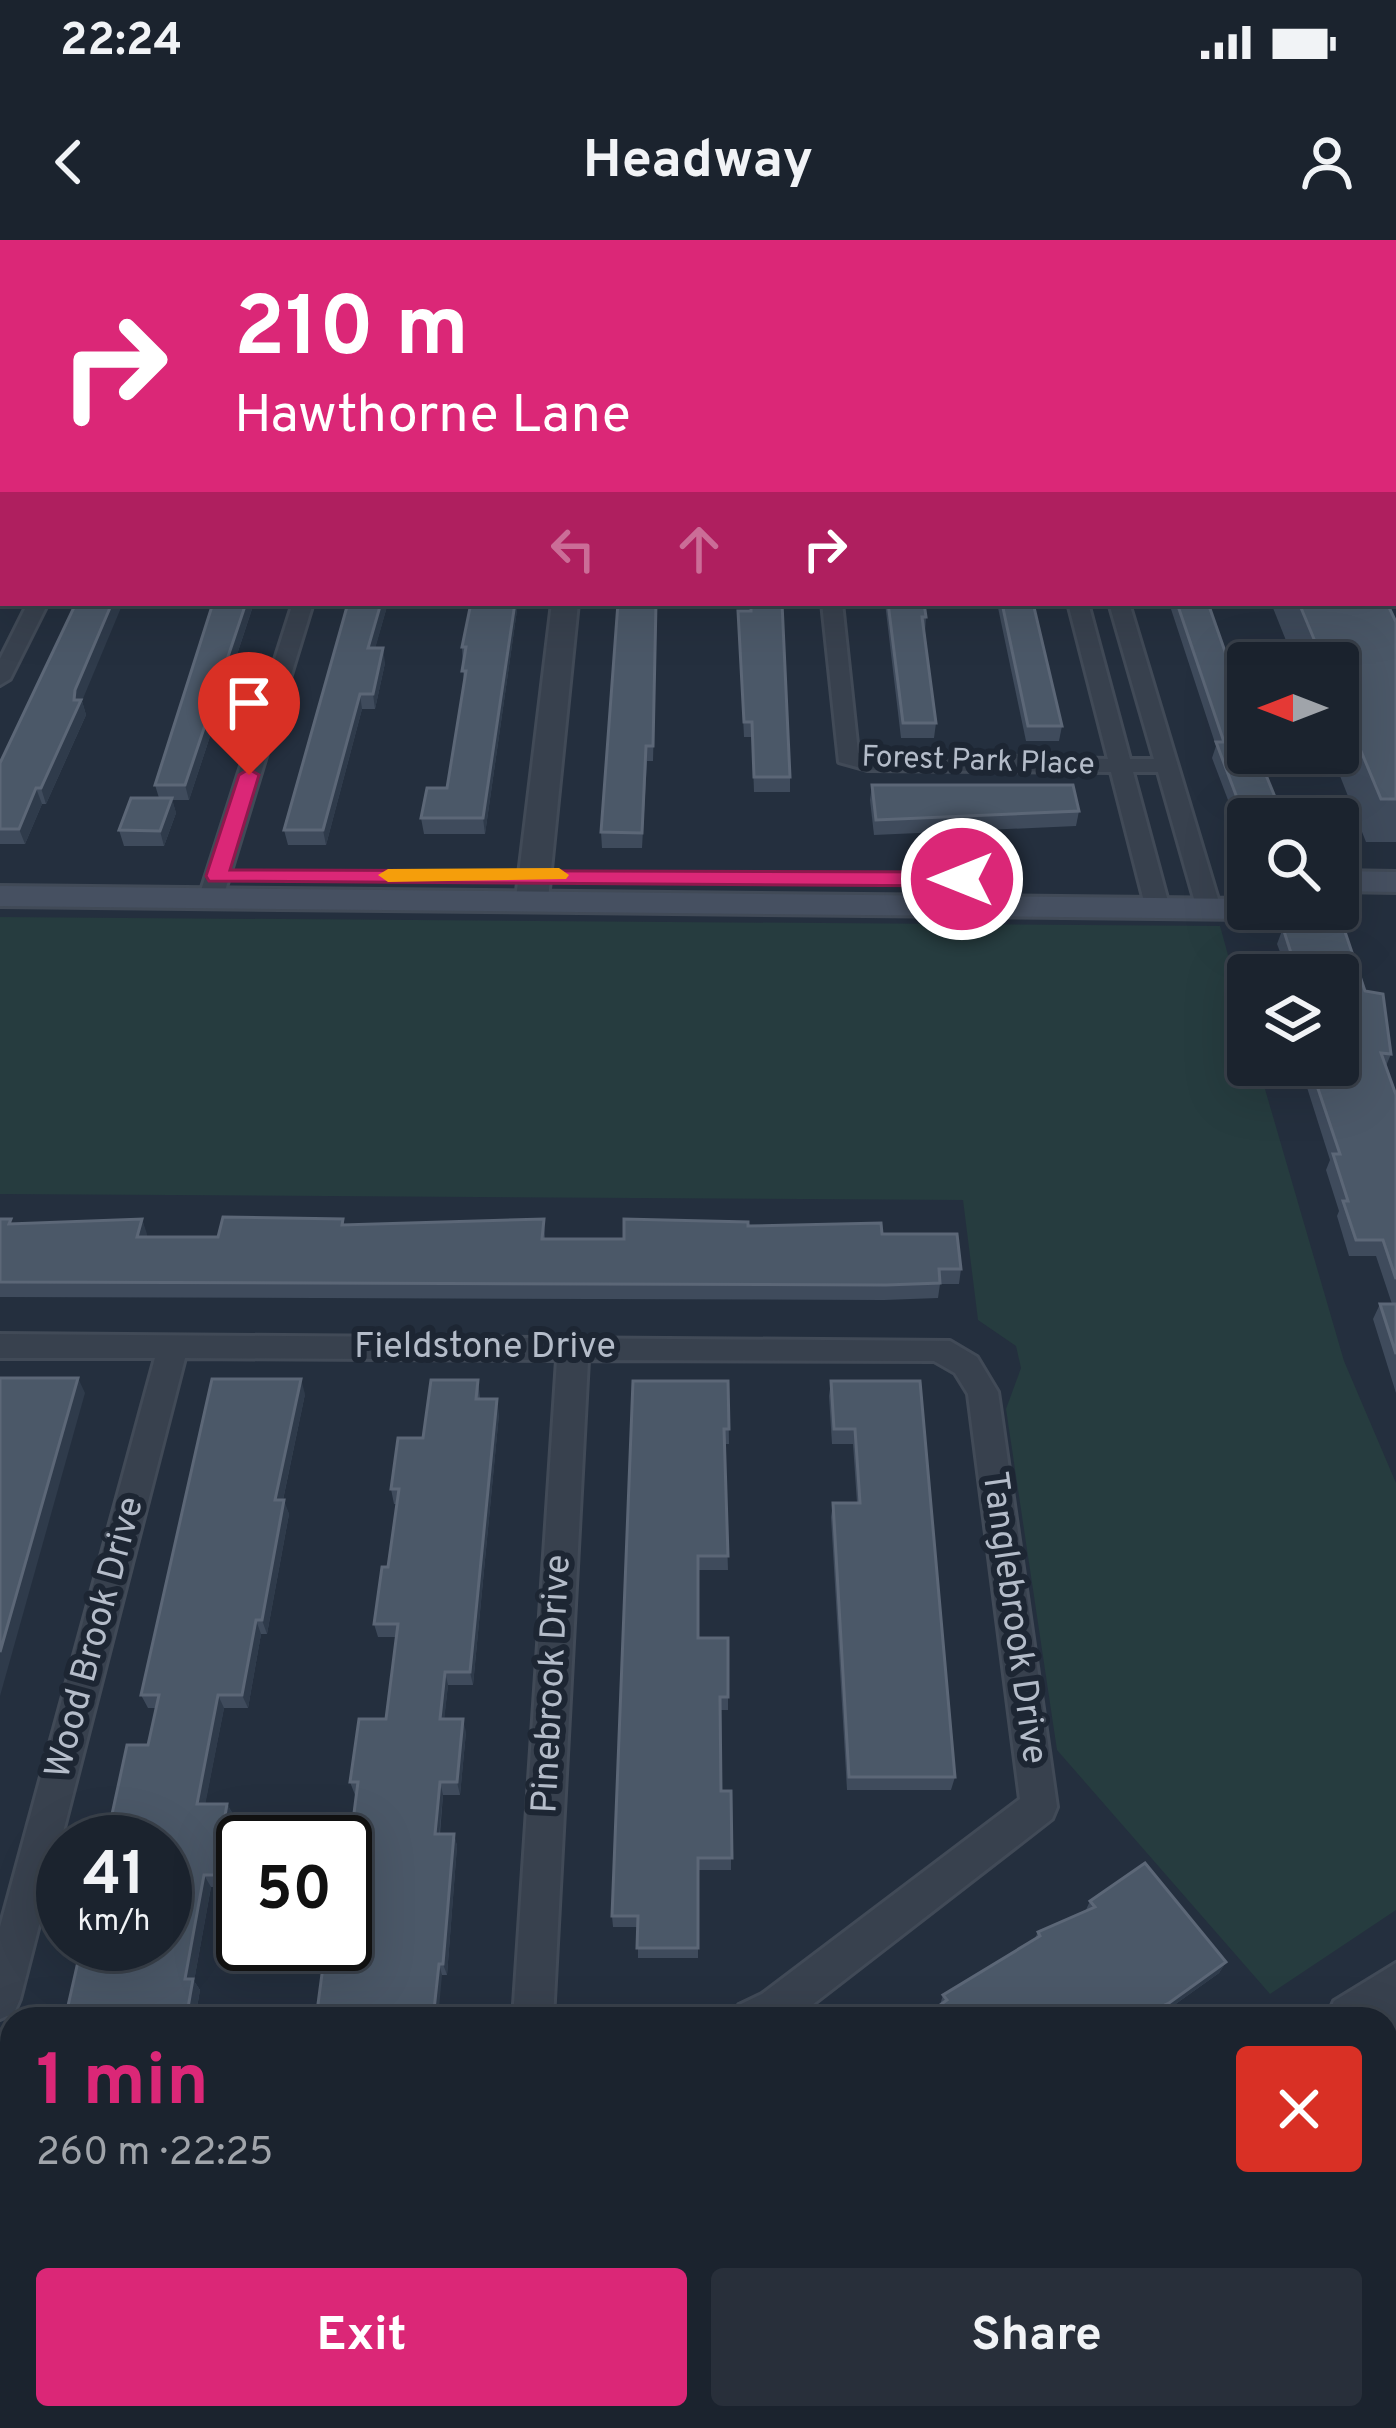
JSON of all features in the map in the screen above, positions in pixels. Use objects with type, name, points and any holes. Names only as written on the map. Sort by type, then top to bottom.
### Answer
[{"type":"main road","points":[[0,875],[214,886],[1155,895],[1205,895],[1227,888]]},
{"type":"main road","points":[[1359,881],[1396,882]]},
{"type":"main road","points":[[0,896],[214,886]]},
{"type":"main road","points":[[1205,895],[1227,902]]},
{"type":"main road","points":[[1359,908],[1396,908]]},
{"type":"street","points":[[0,679],[36,606]]},
{"type":"street","points":[[214,886],[303,606]]},
{"type":"street","points":[[534,887],[565,606]]},
{"type":"street","name":"Forest Park Place","points":[[832,606],[847,757],[868,764],[1120,767]]},
{"type":"street","points":[[1079,606],[1155,895]]},
{"type":"street","points":[[1120,606],[1205,895]]},
{"type":"street","points":[[1120,767],[1168,766]]},
{"type":"street","name":"Fieldstone Drive","points":[[0,1346],[939,1349],[966,1365]]},
{"type":"street","name":"Wood Brook Drive","points":[[0,1999],[172,1348]]},
{"type":"street","name":"Pinebrook Drive","points":[[534,2007],[573,1348]]},
{"type":"street","name":"Tanglebrook Drive","points":[[777,2007],[1039,1807],[982,1392],[966,1365]]},
{"type":"green space","points":[[0,917],[1220,926],[1228,954],[1227,1086],[1264,1086],[1344,1361],[1396,1483],[1396,1910],[1270,1994],[1057,1750],[1006,1409],[1021,1368],[1016,1346],[978,1320],[963,1200],[0,1194]]},
{"type":"building","points":[[75,606],[111,606],[75,690],[74,700],[81,700],[19,829],[0,829],[0,763]]},
{"type":"building","points":[[212,606],[245,606],[185,785],[155,785]]},
{"type":"building","points":[[347,606],[380,606],[368,648],[383,648],[373,694],[360,694],[323,830],[284,830]]},
{"type":"building","points":[[470,606],[515,606],[483,818],[421,818],[427,788],[447,788],[466,671],[462,671],[466,647],[462,647]]},
{"type":"building","points":[[618,606],[656,606],[653,746],[646,746],[642,833],[601,832]]},
{"type":"building","points":[[751,606],[782,606],[790,777],[754,777],[752,722],[744,722],[738,611],[751,611]]},
{"type":"building","points":[[888,606],[924,606],[936,723],[903,723]]},
{"type":"building","points":[[1003,606],[1034,606],[1062,726],[1028,726]]},
{"type":"building","points":[[1178,606],[1209,606],[1227,657],[1227,771],[1216,742],[1224,742]]},
{"type":"building","points":[[1300,606],[1388,606],[1396,622],[1396,799],[1381,799],[1359,746],[1359,642],[1315,642]]},
{"type":"building","points":[[1228,774],[1266,774],[1275,798],[1237,798]]},
{"type":"building","points":[[872,785],[1073,785],[1079,811],[876,820]]},
{"type":"building","points":[[131,798],[172,798],[160,831],[119,830]]},
{"type":"building","points":[[1284,930],[1344,930],[1353,954],[1331,953],[1291,953]]},
{"type":"building","points":[[1359,973],[1365,991],[1383,994],[1391,1054],[1381,1053],[1396,1095],[1396,1279],[1383,1240],[1356,1240],[1333,1154],[1340,1154],[1317,1086],[1359,1086]]},
{"type":"building","points":[[223,1217],[343,1219],[342,1225],[544,1219],[542,1239],[624,1239],[624,1219],[748,1222],[748,1226],[881,1223],[882,1234],[957,1234],[961,1269],[939,1269],[940,1283],[886,1285],[0,1282],[0,1219],[11,1219],[9,1224],[142,1219],[137,1237],[218,1237]]},
{"type":"building","points":[[1380,1304],[1396,1304],[1396,1354]]},
{"type":"building","points":[[0,1378],[78,1378],[0,1652]]},
{"type":"building","points":[[212,1379],[301,1379],[275,1500],[284,1500],[262,1620],[256,1620],[242,1695],[218,1695],[197,1804],[227,1804],[225,1815],[216,1815],[215,1875],[204,1875],[192,1941],[192,1815],[112,1815],[127,1745],[148,1745],[159,1695],[141,1695]]},
{"type":"building","points":[[431,1380],[478,1380],[476,1399],[497,1399],[470,1672],[445,1672],[440,1719],[463,1719],[457,1782],[440,1782],[435,1834],[454,1834],[443,1964],[439,1964],[434,2007],[318,2007],[322,1971],[372,1971],[372,1815],[354,1815],[358,1782],[350,1782],[359,1719],[386,1719],[398,1624],[374,1624],[399,1489],[391,1489],[398,1438],[423,1438]]},
{"type":"building","points":[[633,1381],[728,1381],[729,1429],[724,1429],[728,1556],[698,1556],[698,1638],[728,1638],[728,1697],[720,1697],[721,1791],[731,1791],[732,1858],[698,1858],[698,1948],[637,1948],[638,1916],[612,1916]]},
{"type":"building","points":[[831,1381],[920,1381],[955,1777],[849,1777],[833,1503],[860,1503],[855,1429],[834,1429]]},
{"type":"building","points":[[1145,1863],[1226,1962],[1160,2007],[937,2007],[947,2000],[943,1995],[1040,1936],[1038,1932],[1095,1907],[1090,1901]]},
{"type":"building","points":[[76,1971],[186,1971],[185,1979],[193,1979],[188,2007],[68,2007]]},
{"type":"slow traffic","points":[[388,875],[559,875]]},
{"type":"route","points":[[249,775],[217,876],[962,879]]}]
